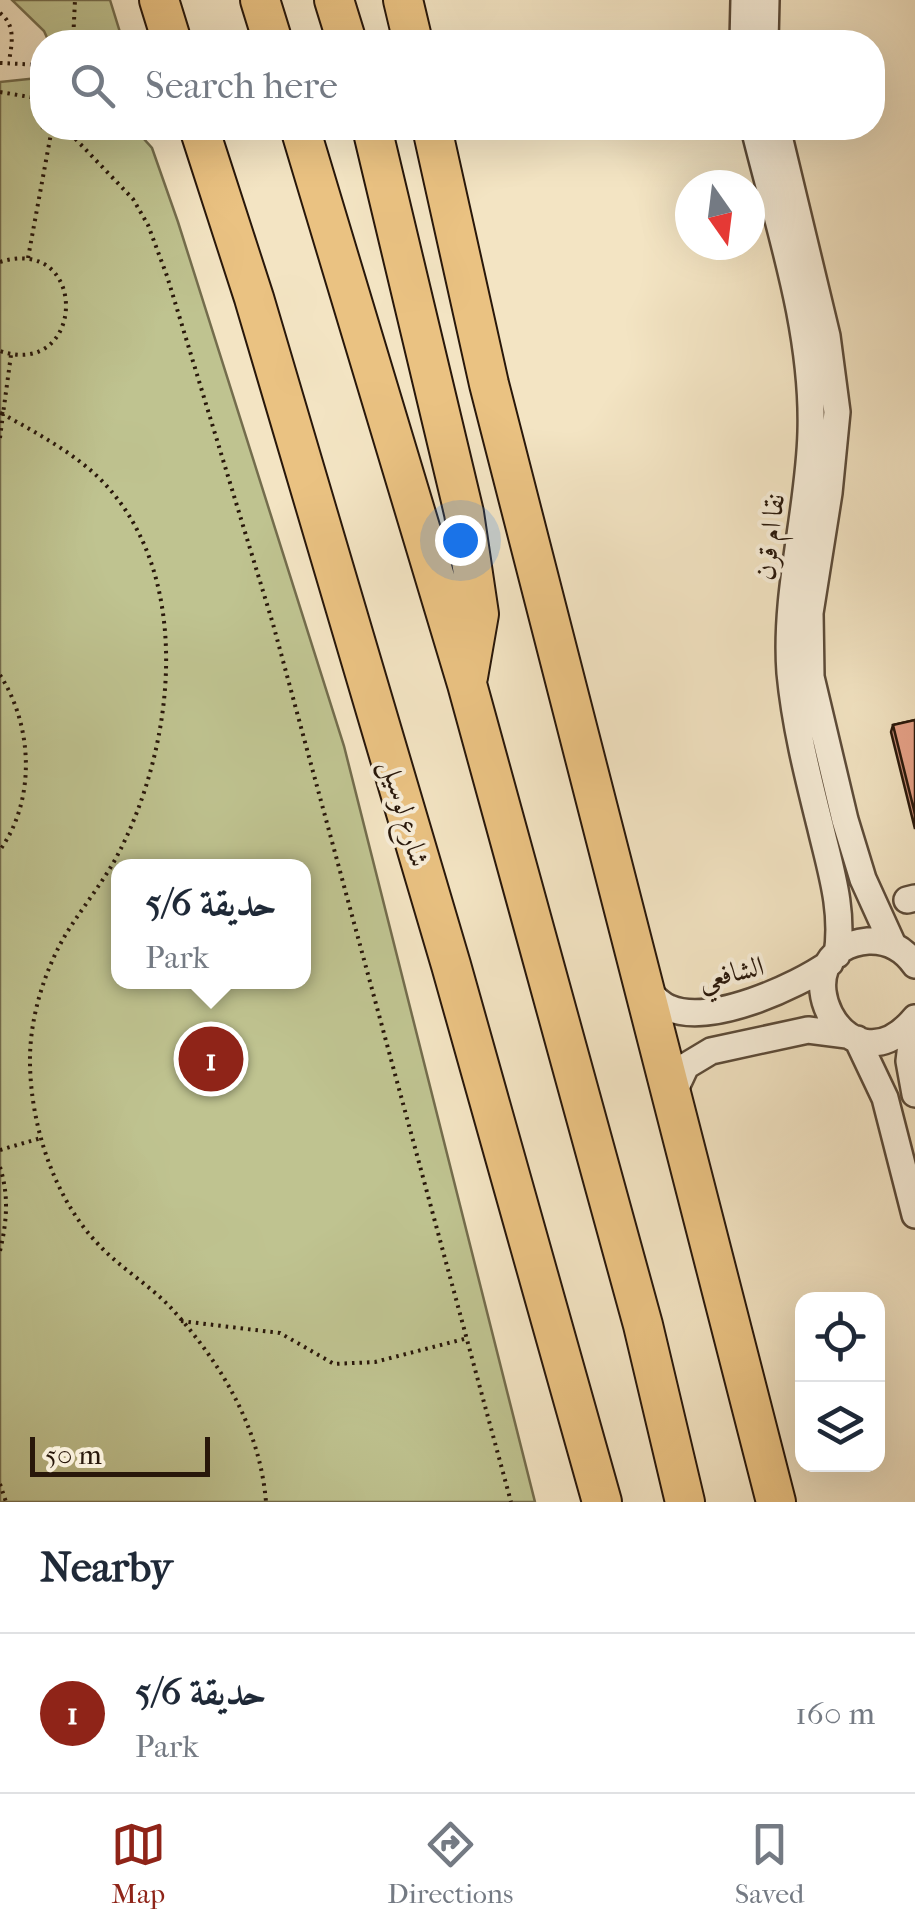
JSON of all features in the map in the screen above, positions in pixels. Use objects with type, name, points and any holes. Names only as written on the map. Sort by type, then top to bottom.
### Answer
[{"type":"highway","points":[[158,0],[168,30]]},
{"type":"highway","points":[[260,0],[269,30]]},
{"type":"highway","points":[[334,0],[343,30]]},
{"type":"highway","points":[[385,30],[391,0]]},
{"type":"highway","points":[[403,0],[410,30]]},
{"type":"highway","name":"شارع لوسيل","points":[[204,140],[451,965],[601,1500]]},
{"type":"highway","points":[[304,140],[467,684],[687,1493]]},
{"type":"highway","points":[[375,140],[464,513],[479,614],[467,684]]},
{"type":"highway","points":[[435,140],[489,384],[776,1502]]},
{"type":"street","points":[[743,30],[744,0]]},
{"type":"street","points":[[765,30],[766,0]]},
{"type":"street","name":"نقا ام قرن","points":[[757,140],[797,303],[810,378],[811,434],[792,586],[790,669],[800,742],[840,916],[834,959],[822,989],[823,1002],[836,1026],[852,1037]]},
{"type":"street","name":"نقا ام قرن","points":[[780,140],[826,336],[837,412],[810,613],[811,677],[854,850],[871,900],[907,953]]},
{"type":"street","name":"الشافعي","points":[[645,988],[664,1006],[699,1012],[773,995],[802,982],[863,942],[907,953]]},
{"type":"street","points":[[671,1098],[686,1066],[711,1051],[808,1030],[888,1039],[914,1019]]},
{"type":"street","points":[[914,1019],[909,1061],[915,1094]]},
{"type":"street","points":[[852,1037],[885,1098],[915,1215]]},
{"type":"path","points":[[74,30],[75,0]]},
{"type":"path","points":[[0,13],[7,19],[13,38],[8,61]]},
{"type":"path","points":[[0,63],[30,64]]},
{"type":"path","points":[[0,92],[30,97]]},
{"type":"path","points":[[28,258],[50,140]]},
{"type":"path","points":[[76,140],[133,199],[148,225],[167,276],[273,624],[511,1502]]},
{"type":"path","points":[[0,262],[28,258],[44,264],[57,275],[68,306],[57,338],[44,348],[28,354],[0,351]]},
{"type":"path","points":[[0,438],[12,355]]},
{"type":"path","points":[[2,414],[63,448],[99,478],[122,506],[155,576],[167,665],[161,732],[136,818],[114,859]]},
{"type":"path","points":[[0,675],[18,716],[26,784],[18,814],[0,850]]},
{"type":"path","points":[[111,864],[48,971],[33,1023],[31,1090],[41,1138],[62,1191],[97,1244],[170,1307],[237,1398],[250,1430],[266,1502]]},
{"type":"path","points":[[0,1150],[41,1138]]},
{"type":"path","points":[[0,1167],[6,1186],[8,1220],[0,1251]]},
{"type":"path","points":[[181,1321],[280,1333],[334,1364],[376,1362],[468,1338]]},
{"type":"path","points":[[0,1484],[6,1502]]},
{"type":"green space","points":[[12,0],[110,0],[119,30],[43,30]]},
{"type":"green space","points":[[30,79],[30,140],[145,140],[152,148],[344,746],[535,1502],[0,1502],[0,82]]},
{"type":"building","points":[[915,720],[915,814],[893,725]]},
{"type":"place","name":"حديقة 5/6","points":[[211,1059]]}]
